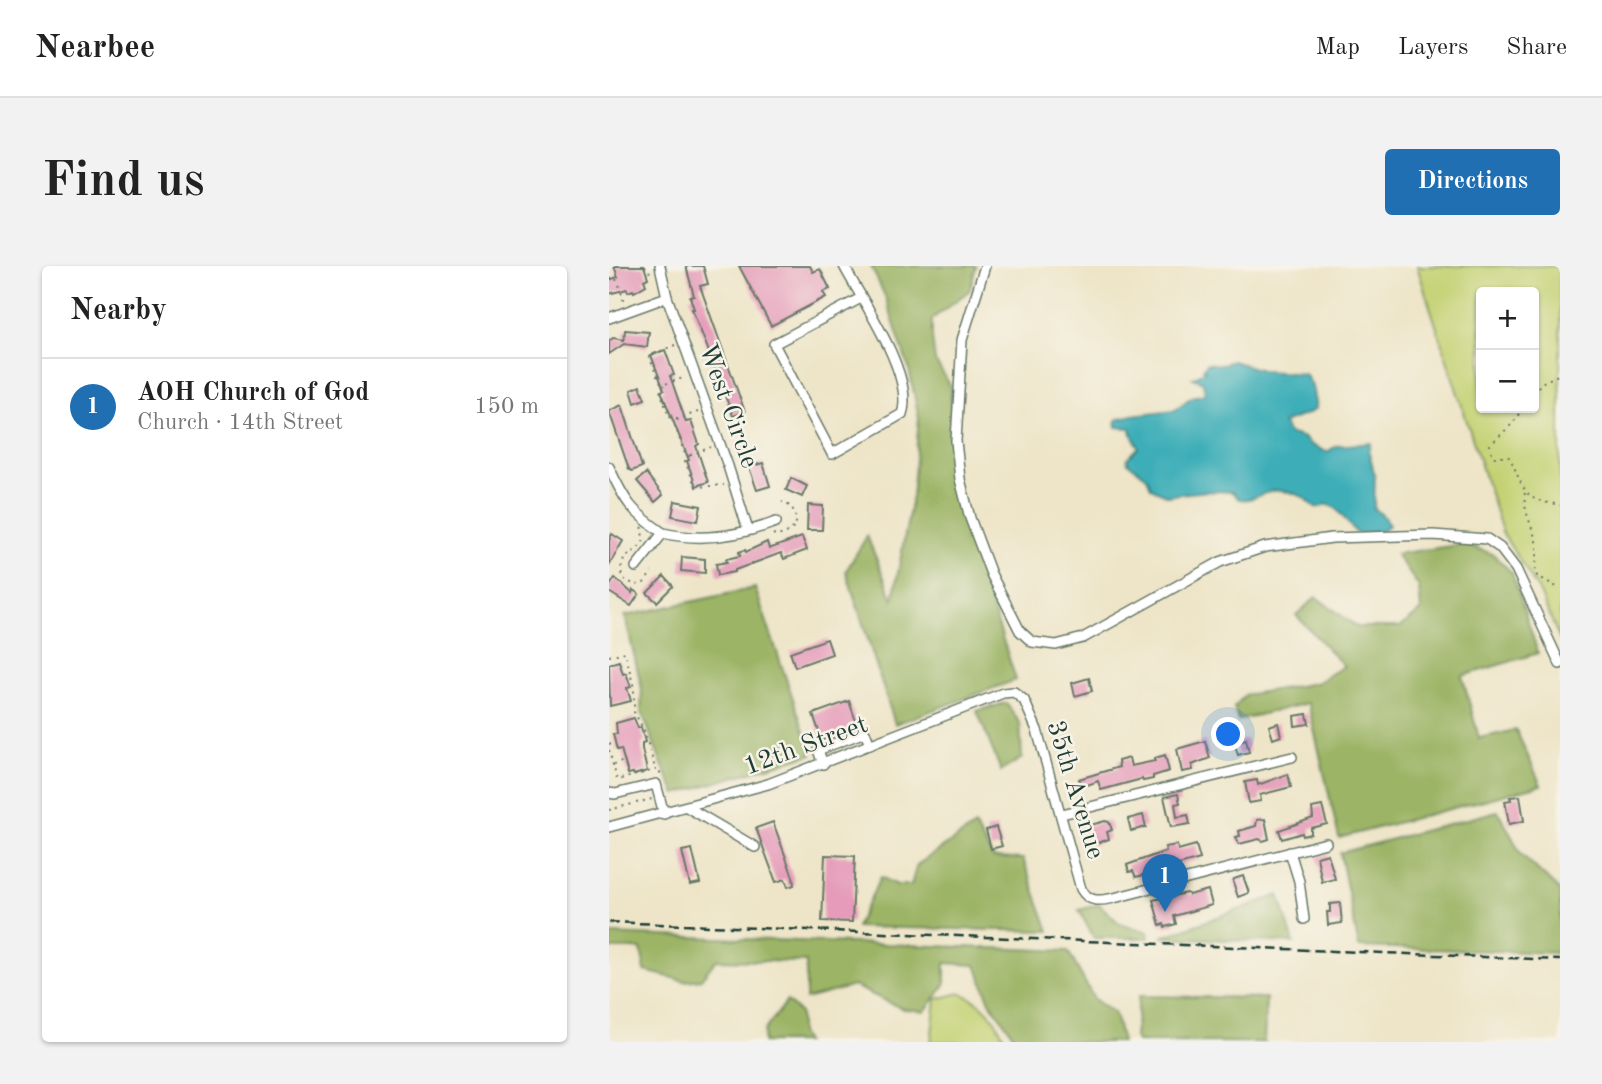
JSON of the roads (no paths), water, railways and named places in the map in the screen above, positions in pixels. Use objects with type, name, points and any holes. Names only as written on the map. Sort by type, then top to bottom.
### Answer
[{"type":"street","points":[[844,266],[901,373],[904,407],[902,414],[832,454],[774,344],[861,298]]},
{"type":"street","points":[[985,266],[962,340],[956,441],[960,479],[970,518],[991,574],[1020,631],[1032,642],[1056,645],[1083,638],[1220,562],[1265,547],[1332,538],[1433,535],[1487,539],[1500,548],[1516,569],[1560,664]]},
{"type":"street","name":"West Circle","points":[[656,270],[728,466],[748,530]]},
{"type":"street","points":[[609,318],[667,297]]},
{"type":"street","points":[[609,467],[623,498],[637,515],[663,533],[708,538],[776,522]]},
{"type":"street","points":[[636,568],[663,533]]},
{"type":"street","name":"12th Street","points":[[609,827],[664,814],[768,783],[1014,692]]},
{"type":"street","name":"35th Avenue","points":[[1014,692],[1024,700],[1037,730],[1081,888],[1085,896],[1093,901],[1114,898],[1290,852]]},
{"type":"street","points":[[823,764],[818,750],[865,732],[870,745]]},
{"type":"street","points":[[1062,814],[1292,757]]},
{"type":"street","points":[[609,793],[615,794],[656,784],[664,814]]},
{"type":"street","points":[[687,807],[755,847]]},
{"type":"street","points":[[1304,919],[1299,881],[1290,852],[1326,843]]},
{"type":"water","points":[[1232,361],[1265,371],[1305,374],[1312,386],[1316,408],[1283,423],[1288,433],[1304,438],[1311,445],[1327,452],[1336,446],[1371,443],[1369,453],[1375,476],[1374,508],[1389,525],[1382,531],[1357,534],[1336,508],[1326,504],[1316,507],[1301,496],[1282,491],[1239,499],[1232,492],[1224,491],[1168,496],[1151,488],[1147,477],[1128,463],[1127,459],[1139,447],[1131,428],[1117,427],[1116,420],[1132,415],[1174,410],[1192,397],[1205,394],[1203,382],[1193,378],[1205,371],[1203,369],[1207,363],[1221,365]]},
{"type":"railway","points":[[609,922],[1560,960]]},
{"type":"place","name":"AOH Church of God","points":[[1165,912]]}]
